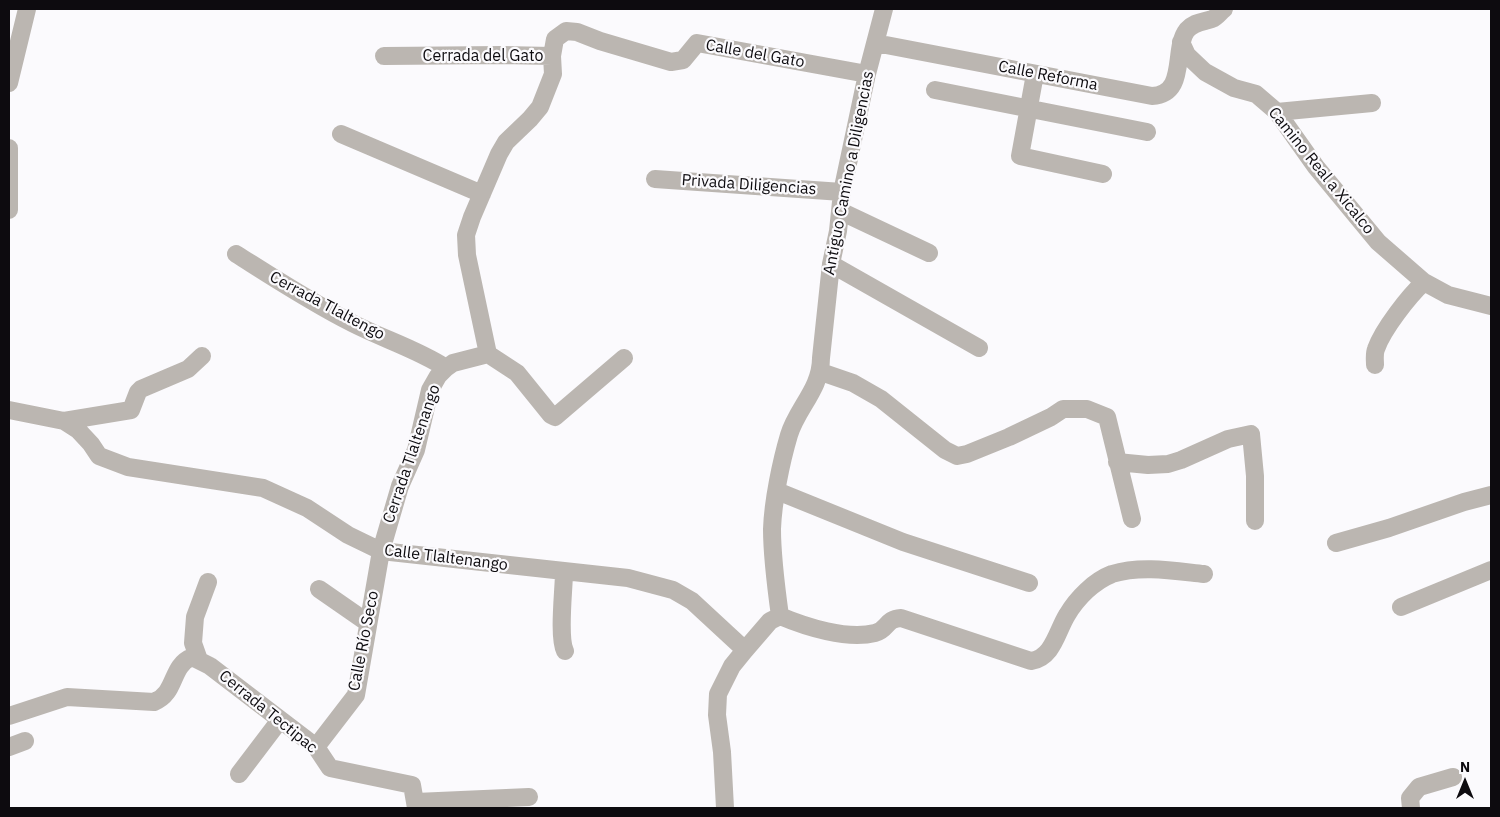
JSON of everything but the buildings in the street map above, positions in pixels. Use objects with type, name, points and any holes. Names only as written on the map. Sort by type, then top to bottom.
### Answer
[{"type":"street","points":[[9,83],[27,9]]},
{"type":"street","name":"Antiguo Camino a Diligencias","points":[[780,616],[774,574],[772,530],[777,491],[789,433],[821,372],[831,264],[842,192],[867,74],[876,46],[884,9]]},
{"type":"street","points":[[1181,42],[1190,27],[1198,22],[1214,18],[1224,9]]},
{"type":"street","name":"Cerrada del Gato","points":[[384,56],[552,56],[555,40],[566,31]]},
{"type":"street","name":"Calle del Gato","points":[[566,31],[577,32],[671,62],[683,60],[696,43],[867,74]]},
{"type":"street","name":"Calle Reforma","points":[[876,46],[886,45],[1152,96],[1162,96],[1170,89],[1179,68],[1181,42]]},
{"type":"street","name":"Camino Real a Xicalco","points":[[1181,42],[1187,55],[1204,72],[1234,88],[1256,94],[1277,112],[1316,167],[1378,242],[1424,282],[1448,295],[1491,306]]},
{"type":"street","points":[[552,56],[554,74],[540,107],[506,142],[482,194],[466,235],[467,255],[488,354],[517,372],[550,415],[555,417],[624,358]]},
{"type":"street","points":[[1035,74],[1020,156],[1103,174]]},
{"type":"street","points":[[935,90],[1147,132]]},
{"type":"street","points":[[1277,112],[1372,103]]},
{"type":"street","points":[[341,134],[482,194]]},
{"type":"street","points":[[9,148],[9,210]]},
{"type":"street","name":"Privada Diligencias","points":[[655,178],[842,192]]},
{"type":"street","points":[[840,211],[929,253]]},
{"type":"street","name":"Cerrada Tlaltengo","points":[[236,254],[352,323],[431,358],[446,368]]},
{"type":"street","points":[[831,264],[979,348]]},
{"type":"street","points":[[1375,365],[1375,350],[1386,330],[1424,282]]},
{"type":"street","name":"Cerrada Tlaltenango","points":[[381,551],[400,486],[416,450],[430,390],[438,376],[453,363],[488,354]]},
{"type":"street","points":[[64,421],[131,410],[141,389],[188,369],[202,356]]},
{"type":"street","points":[[821,372],[853,383],[881,399],[945,450],[957,456],[967,454],[1009,437],[1051,418],[1063,409],[1086,410],[1107,417],[1132,519]]},
{"type":"street","name":"Calle Tlaltenango","points":[[9,410],[64,421],[78,430],[99,456],[128,467],[263,488],[307,508],[348,535],[381,551],[628,578],[673,590],[692,600],[745,650]]},
{"type":"street","points":[[1117,462],[1148,465],[1168,464],[1228,439],[1251,434],[1255,522]]},
{"type":"street","points":[[777,491],[902,542],[1029,583]]},
{"type":"street","points":[[1336,543],[1491,495]]},
{"type":"street","name":"Calle Río Seco","points":[[316,748],[356,695],[381,551]]},
{"type":"street","points":[[725,808],[722,752],[717,715],[718,694],[732,666],[770,621],[780,616],[811,627],[856,634],[875,633],[882,630],[889,620],[901,618],[1027,661],[1037,661],[1047,654],[1070,610],[1080,597],[1105,578],[1118,573],[1154,570],[1204,574]]},
{"type":"street","points":[[1401,606],[1491,570]]},
{"type":"street","points":[[564,572],[562,633],[565,651]]},
{"type":"street","points":[[9,716],[67,697],[154,702],[164,698],[180,666],[185,660],[196,658],[193,643],[195,618],[208,582]]},
{"type":"street","points":[[319,589],[368,623]]},
{"type":"street","name":"Cerrada Tectipac","points":[[196,658],[210,666],[316,748],[330,768],[412,785],[416,805],[529,797]]},
{"type":"street","points":[[239,774],[280,720]]},
{"type":"street","points":[[1411,808],[1410,798],[1419,787],[1453,777]]}]
